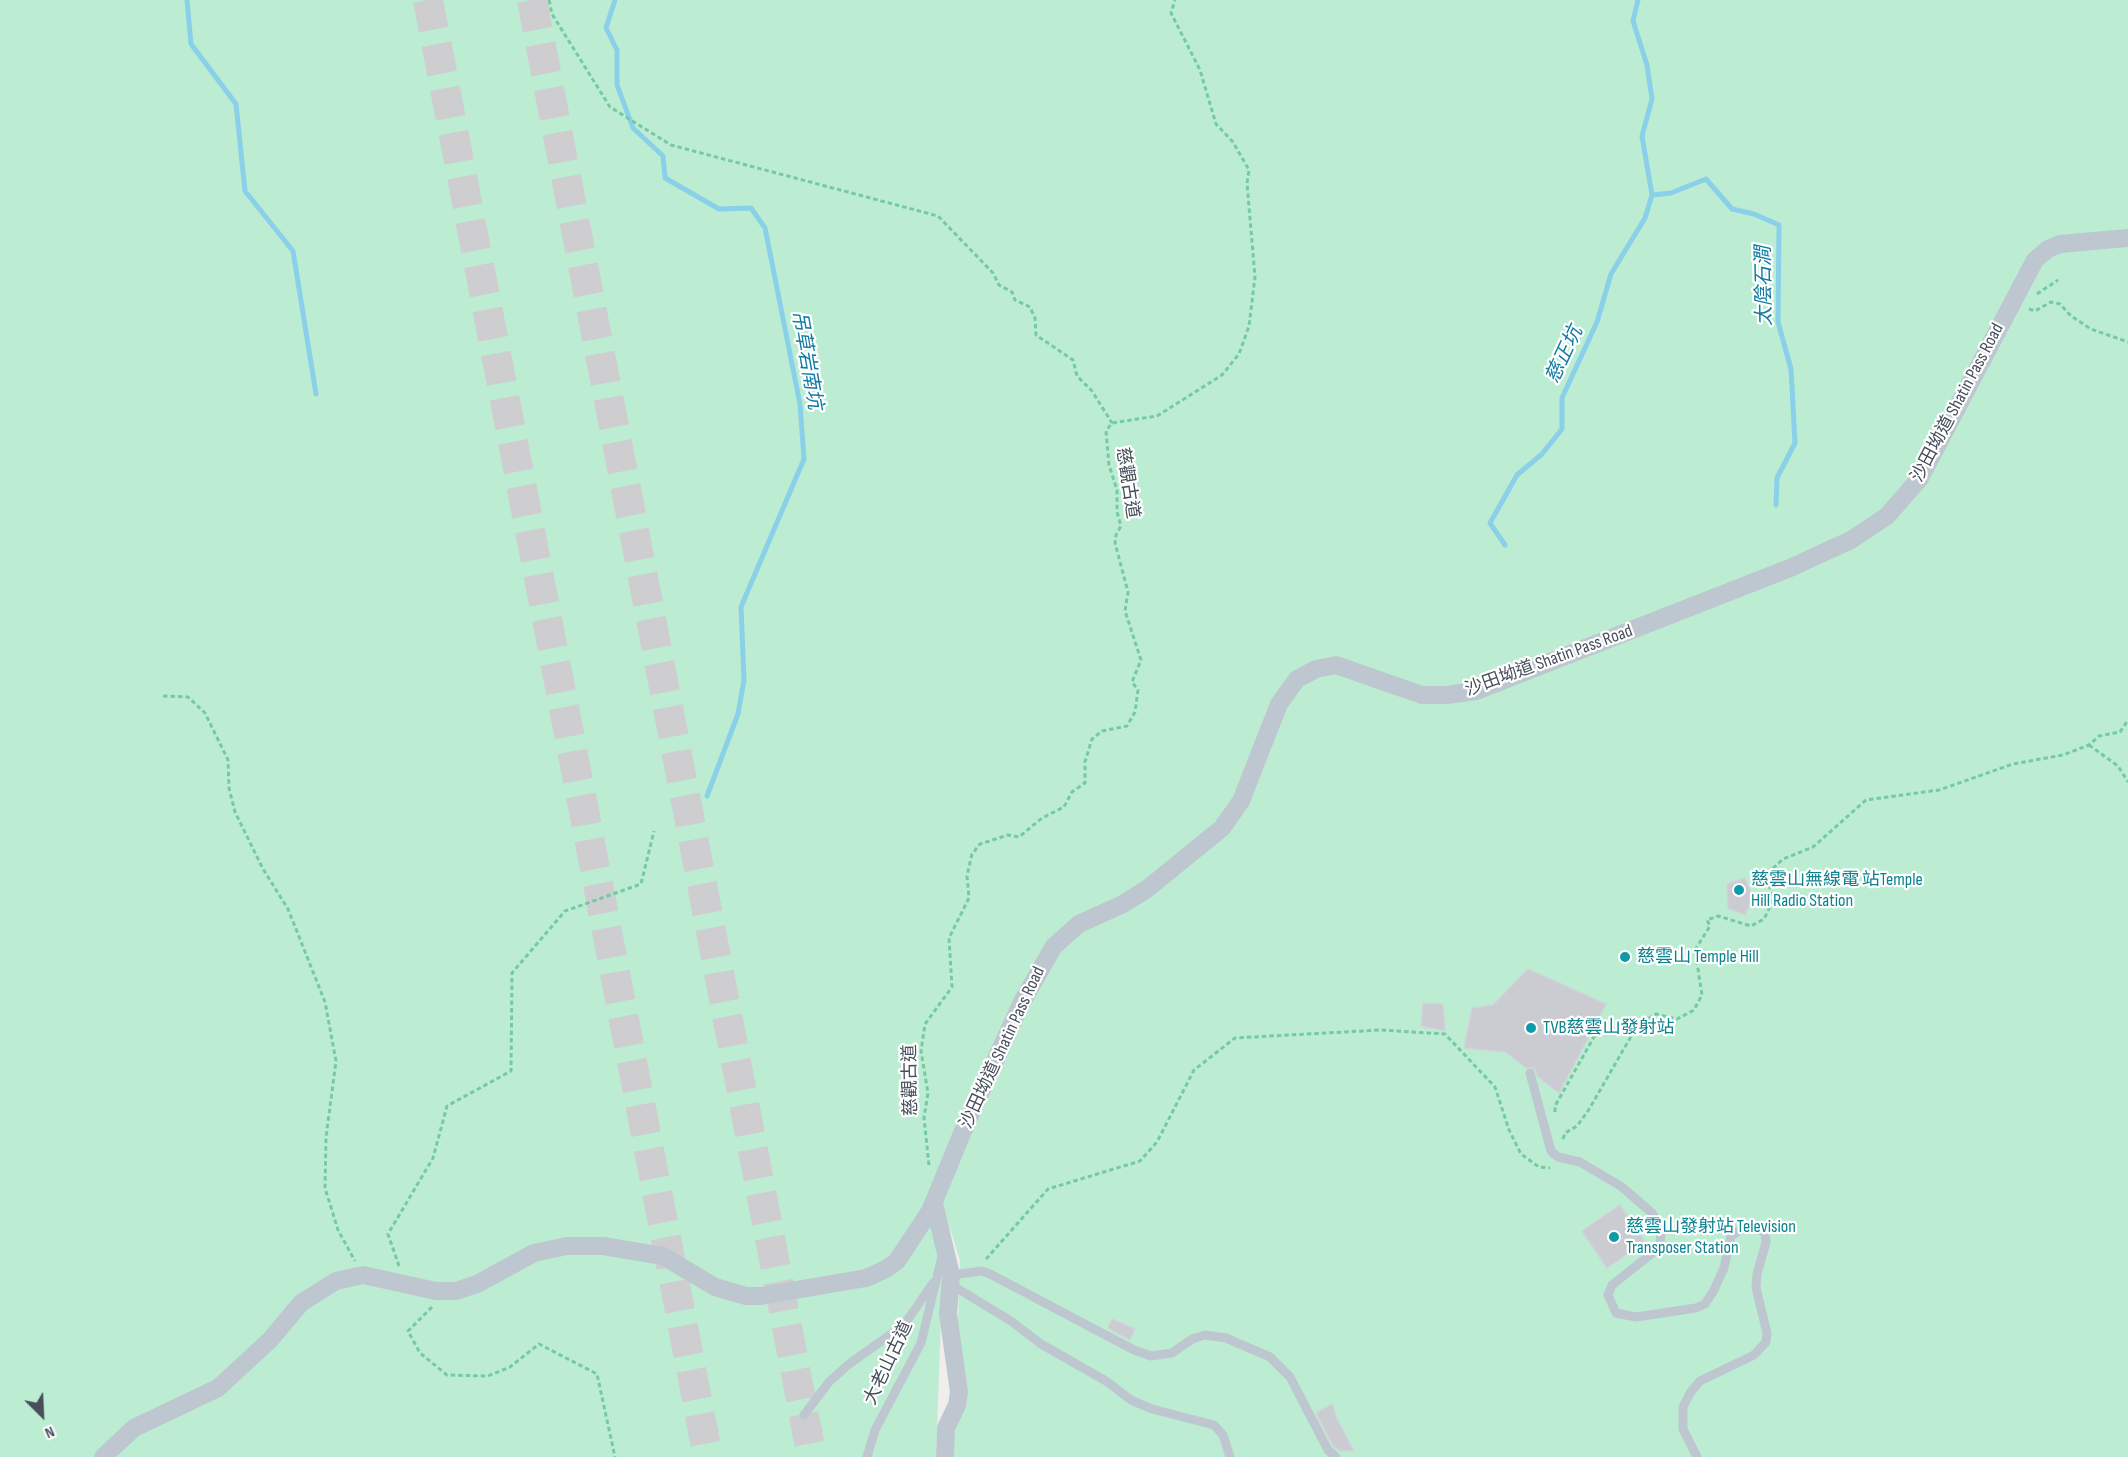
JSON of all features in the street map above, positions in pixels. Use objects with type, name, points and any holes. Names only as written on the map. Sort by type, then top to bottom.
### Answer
[{"type":"street","name":"沙田坳道 Shatin Pass Road","points":[[103,1457],[134,1428],[218,1388],[270,1340],[301,1303],[336,1281],[363,1275],[448,1292],[477,1284],[510,1264],[534,1254],[567,1246],[603,1246],[663,1256],[715,1287],[746,1296],[761,1296],[866,1278],[897,1261],[916,1236],[934,1203],[963,1131],[1022,1002],[1054,946],[1079,924],[1123,904],[1148,889],[1222,828],[1241,801],[1279,705],[1297,679],[1316,669],[1336,665],[1422,695],[1448,695],[1476,691],[1790,568],[1851,540],[1887,516],[1920,478],[2035,260],[2060,243],[2128,238]]},
{"type":"street","points":[[934,1203],[944,1247],[948,1314],[959,1392],[957,1404],[946,1428],[945,1457]]},
{"type":"lane","points":[[1530,1073],[1548,1144],[1558,1157],[1580,1162],[1622,1187],[1652,1213],[1661,1229],[1656,1251],[1612,1285],[1608,1295],[1616,1313],[1636,1317],[1696,1308],[1705,1304],[1724,1268],[1731,1236],[1743,1228],[1754,1227],[1765,1233],[1766,1242],[1757,1274],[1756,1288],[1767,1333],[1766,1342],[1754,1355],[1700,1381],[1690,1393],[1683,1407],[1683,1429],[1697,1457]]},
{"type":"lane","points":[[804,1415],[829,1382],[849,1364],[904,1325],[946,1278],[975,1271],[992,1275],[1134,1350],[1150,1356],[1172,1353],[1192,1339],[1205,1335],[1226,1338],[1270,1357],[1290,1377],[1328,1450],[1336,1457]]},
{"type":"lane","points":[[946,1278],[1041,1344],[1106,1381],[1131,1400],[1152,1409],[1214,1425],[1222,1435],[1230,1457]]},
{"type":"lane","name":"大老山古道","points":[[867,1457],[875,1430],[921,1343],[932,1307],[946,1278]]},
{"type":"path","points":[[549,0],[552,14],[610,107],[672,145],[938,216],[993,273],[999,285],[1012,292],[1015,300],[1030,307],[1035,318],[1036,335],[1073,360],[1077,376],[1092,391],[1112,423]]},
{"type":"path","name":"慈觀古道","points":[[930,1171],[924,1118],[928,1093],[921,1051],[925,1024],[952,987],[949,938],[969,898],[967,876],[972,854],[980,844],[1008,835],[1019,837],[1042,818],[1064,807],[1072,792],[1085,783],[1085,762],[1092,739],[1102,731],[1127,726],[1135,712],[1138,690],[1132,682],[1141,660],[1125,611],[1128,592],[1115,543],[1121,526],[1117,512],[1117,490],[1109,465],[1106,431],[1112,423],[1157,416],[1222,375],[1239,354],[1249,326],[1255,293],[1247,183],[1249,170],[1233,142],[1216,124],[1200,70],[1171,13],[1175,0]]},
{"type":"path","points":[[2024,308],[2035,311],[2050,303],[2060,304],[2071,316],[2091,329],[2128,342]]},
{"type":"path","points":[[163,696],[188,697],[205,712],[228,760],[228,788],[235,812],[263,869],[288,909],[325,1002],[336,1061],[326,1137],[325,1188],[338,1230],[363,1275]]},
{"type":"path","points":[[1563,1137],[1577,1126],[1588,1111],[1633,1032],[1641,1023],[1656,1014],[1677,1018],[1694,1010],[1702,995],[1695,950],[1710,926],[1707,920],[1718,916],[1750,926],[1764,919],[1771,905],[1769,872],[1784,859],[1813,847],[1866,800],[1939,790],[2013,764],[2063,755],[2090,745],[2099,736],[2120,732],[2128,720]]},
{"type":"path","points":[[2090,745],[2118,766],[2128,782]]},
{"type":"path","points":[[405,1284],[388,1234],[433,1158],[447,1106],[511,1071],[512,973],[565,911],[641,884],[654,831]]},
{"type":"path","points":[[1556,1115],[1555,1106],[1603,1021]]},
{"type":"path","points":[[975,1271],[1048,1189],[1140,1161],[1157,1142],[1194,1070],[1235,1038],[1380,1030],[1445,1034],[1495,1087],[1509,1130],[1521,1154],[1539,1167],[1548,1168],[1569,1160],[1563,1137],[1559,1131]]},
{"type":"path","points":[[448,1292],[408,1331],[420,1353],[447,1375],[488,1376],[510,1367],[539,1344],[597,1374],[615,1457]]},
{"type":"green space","points":[[0,0],[2128,0],[2128,1457],[953,1457],[960,1261],[949,1225],[937,1242],[943,1262],[936,1457],[0,1457]]},
{"type":"building","name":"慈雲山無線電 站Temple Hill Radio Station","points":[[1745,878],[1753,897],[1745,915],[1728,908],[1727,884]]},
{"type":"building","name":"TVB慈雲山發射站","points":[[1528,969],[1606,1004],[1559,1093],[1538,1077],[1534,1068],[1526,1068],[1506,1052],[1464,1048],[1472,1008],[1493,1005]]},
{"type":"building","points":[[1423,1003],[1443,1004],[1445,1031],[1421,1026]]},
{"type":"building","name":"慈雲山發射站 Television Transposer Station","points":[[1620,1205],[1645,1242],[1607,1268],[1582,1231]]},
{"type":"building","points":[[1112,1319],[1135,1329],[1130,1340],[1108,1328]]},
{"type":"building","points":[[1332,1404],[1354,1451],[1340,1451],[1333,1446],[1316,1413]]},
{"type":"waterway","points":[[187,0],[191,44],[236,104],[245,191],[293,251],[316,394]]},
{"type":"waterway","name":"吊草岩南坑","points":[[615,0],[606,28],[617,50],[617,85],[633,128],[663,156],[665,178],[719,209],[751,208],[765,228],[800,404],[804,459],[741,607],[744,680],[738,714],[707,796]]},
{"type":"waterway","name":"太陰石澗","points":[[1638,0],[1633,21],[1647,65],[1652,99],[1642,136],[1652,195],[1671,193],[1706,179],[1732,209],[1754,214],[1779,225],[1778,322],[1791,369],[1795,443],[1777,478],[1776,505]]},
{"type":"waterway","name":"慈正坑","points":[[1505,545],[1490,523],[1517,475],[1542,454],[1562,429],[1562,398],[1597,322],[1611,274],[1645,218],[1652,195]]},
{"type":"tunnel","points":[[428,0],[708,1457]]},
{"type":"tunnel","points":[[532,0],[812,1457]]},
{"type":"place","name":"慈雲山無線電 站Temple Hill Radio Station","points":[[1739,890]]},
{"type":"place","name":"慈雲山 Temple Hill","points":[[1625,957]]},
{"type":"place","name":"TVB慈雲山發射站","points":[[1531,1028]]},
{"type":"place","name":"慈雲山發射站 Television Transposer Station","points":[[1614,1237]]}]
